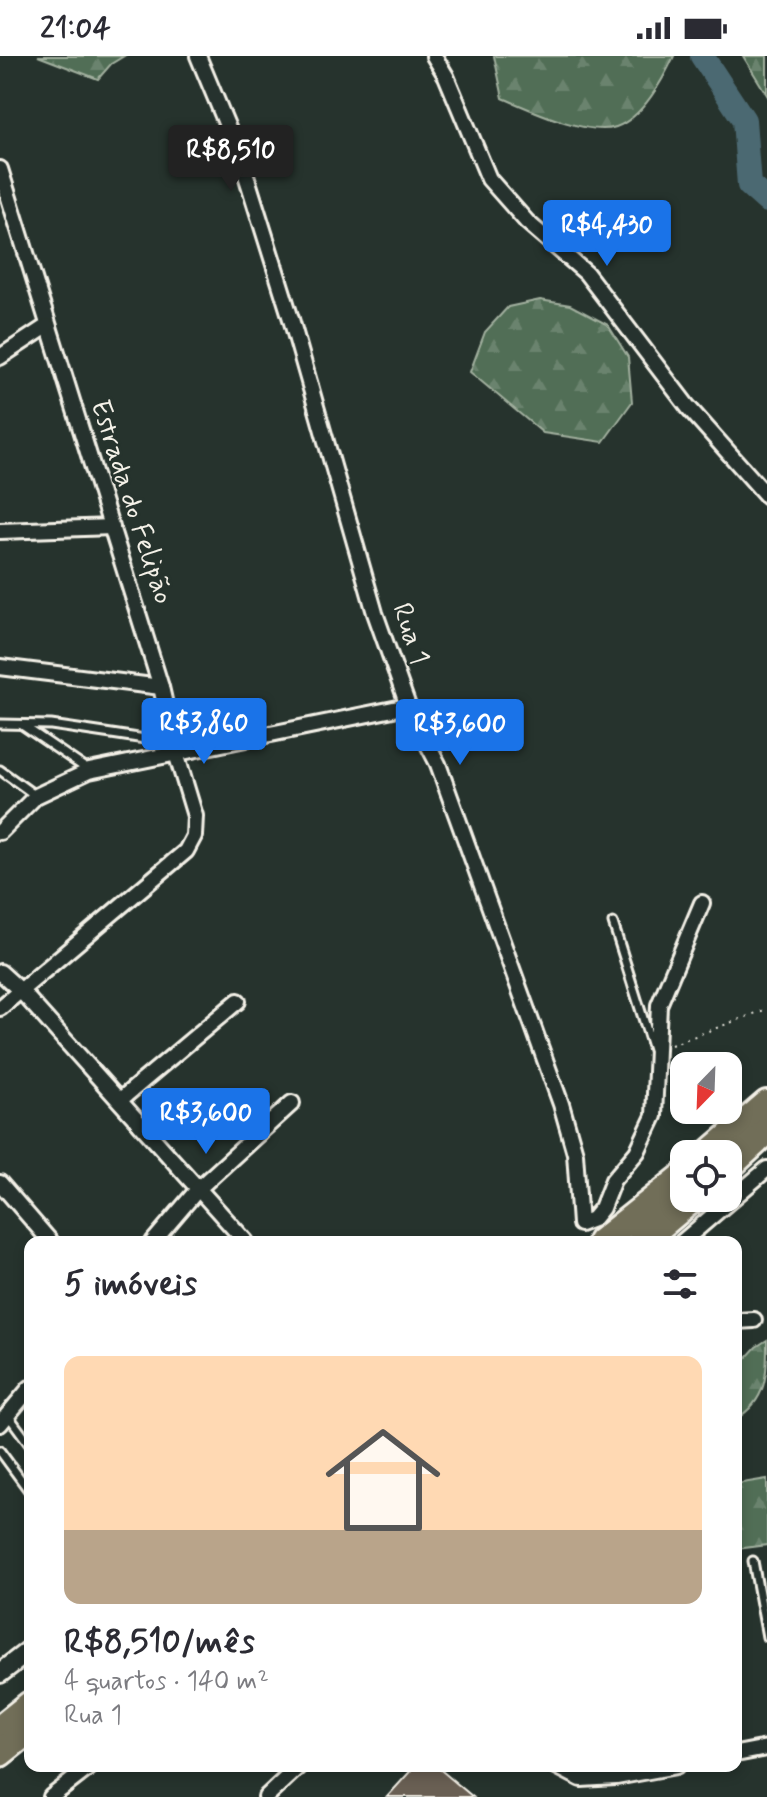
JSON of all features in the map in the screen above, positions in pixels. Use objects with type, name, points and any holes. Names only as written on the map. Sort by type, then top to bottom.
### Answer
[{"type":"highway","points":[[725,1140],[767,1104]]},
{"type":"highway","points":[[742,1154],[767,1131]]},
{"type":"highway","points":[[609,1236],[670,1187]]},
{"type":"highway","points":[[648,1236],[676,1212]]},
{"type":"highway","points":[[0,1729],[24,1710]]},
{"type":"highway","points":[[0,1753],[24,1734]]},
{"type":"street","name":"Rua 1","points":[[198,56],[241,159],[291,319],[375,613],[408,706],[438,764],[561,1104],[575,1153],[580,1224],[593,1219],[602,1208],[613,1180],[637,1152],[654,1116],[657,1057]]},
{"type":"street","points":[[434,56],[446,76],[489,179],[527,222],[586,273],[688,407],[767,496]]},
{"type":"street","name":"Estrada do Felipão","points":[[0,169],[161,687],[195,816],[194,836],[186,851],[21,991]]},
{"type":"street","points":[[0,357],[47,326]]},
{"type":"street","points":[[0,531],[112,527]]},
{"type":"street","points":[[0,667],[161,687]]},
{"type":"street","points":[[1,829],[36,796],[89,771],[175,748],[408,706]]},
{"type":"street","points":[[657,1057],[659,1005],[702,903]]},
{"type":"street","points":[[0,972],[21,991],[241,1236]]},
{"type":"street","points":[[0,1008],[21,991]]},
{"type":"street","points":[[120,1100],[238,1001]]},
{"type":"street","points":[[158,1236],[199,1188],[292,1103]]},
{"type":"street","points":[[689,1236],[766,1171]]},
{"type":"street","points":[[0,1183],[46,1236]]},
{"type":"street","points":[[742,1321],[754,1320]]},
{"type":"street","points":[[3,1415],[24,1394]]},
{"type":"street","points":[[0,1673],[24,1655]]},
{"type":"street","points":[[742,1753],[767,1748]]},
{"type":"street","points":[[51,1797],[83,1772]]},
{"type":"street","points":[[266,1797],[293,1772]]},
{"type":"street","points":[[568,1772],[581,1779],[628,1772]]},
{"type":"lane","points":[[0,724],[51,725],[175,748]]},
{"type":"lane","points":[[22,724],[89,771]]},
{"type":"lane","points":[[0,770],[36,796]]},
{"type":"lane","points":[[613,923],[657,1057]]},
{"type":"lane","points":[[3,1415],[24,1438]]},
{"type":"lane","points":[[0,1451],[24,1484]]},
{"type":"lane","points":[[753,1561],[767,1637]]},
{"type":"path","points":[[657,1057],[767,1009]]},
{"type":"green space","points":[[38,56],[124,56],[111,64],[98,79]]},
{"type":"green space","points":[[494,56],[674,56],[658,87],[643,107],[626,122],[604,129],[575,125],[503,98]]},
{"type":"green space","points":[[743,56],[767,56],[767,95]]},
{"type":"green space","points":[[540,300],[570,305],[608,325],[628,357],[632,402],[603,442],[543,433],[470,372],[485,332],[508,307]]},
{"type":"green space","points":[[767,1340],[763,1386],[754,1404],[742,1415],[742,1362]]},
{"type":"green space","points":[[767,1479],[767,1545],[742,1548],[742,1483]]},
{"type":"building","points":[[410,1772],[443,1772],[473,1797],[387,1797]]},
{"type":"waterway","points":[[702,56],[744,120],[749,185],[767,201]]}]
